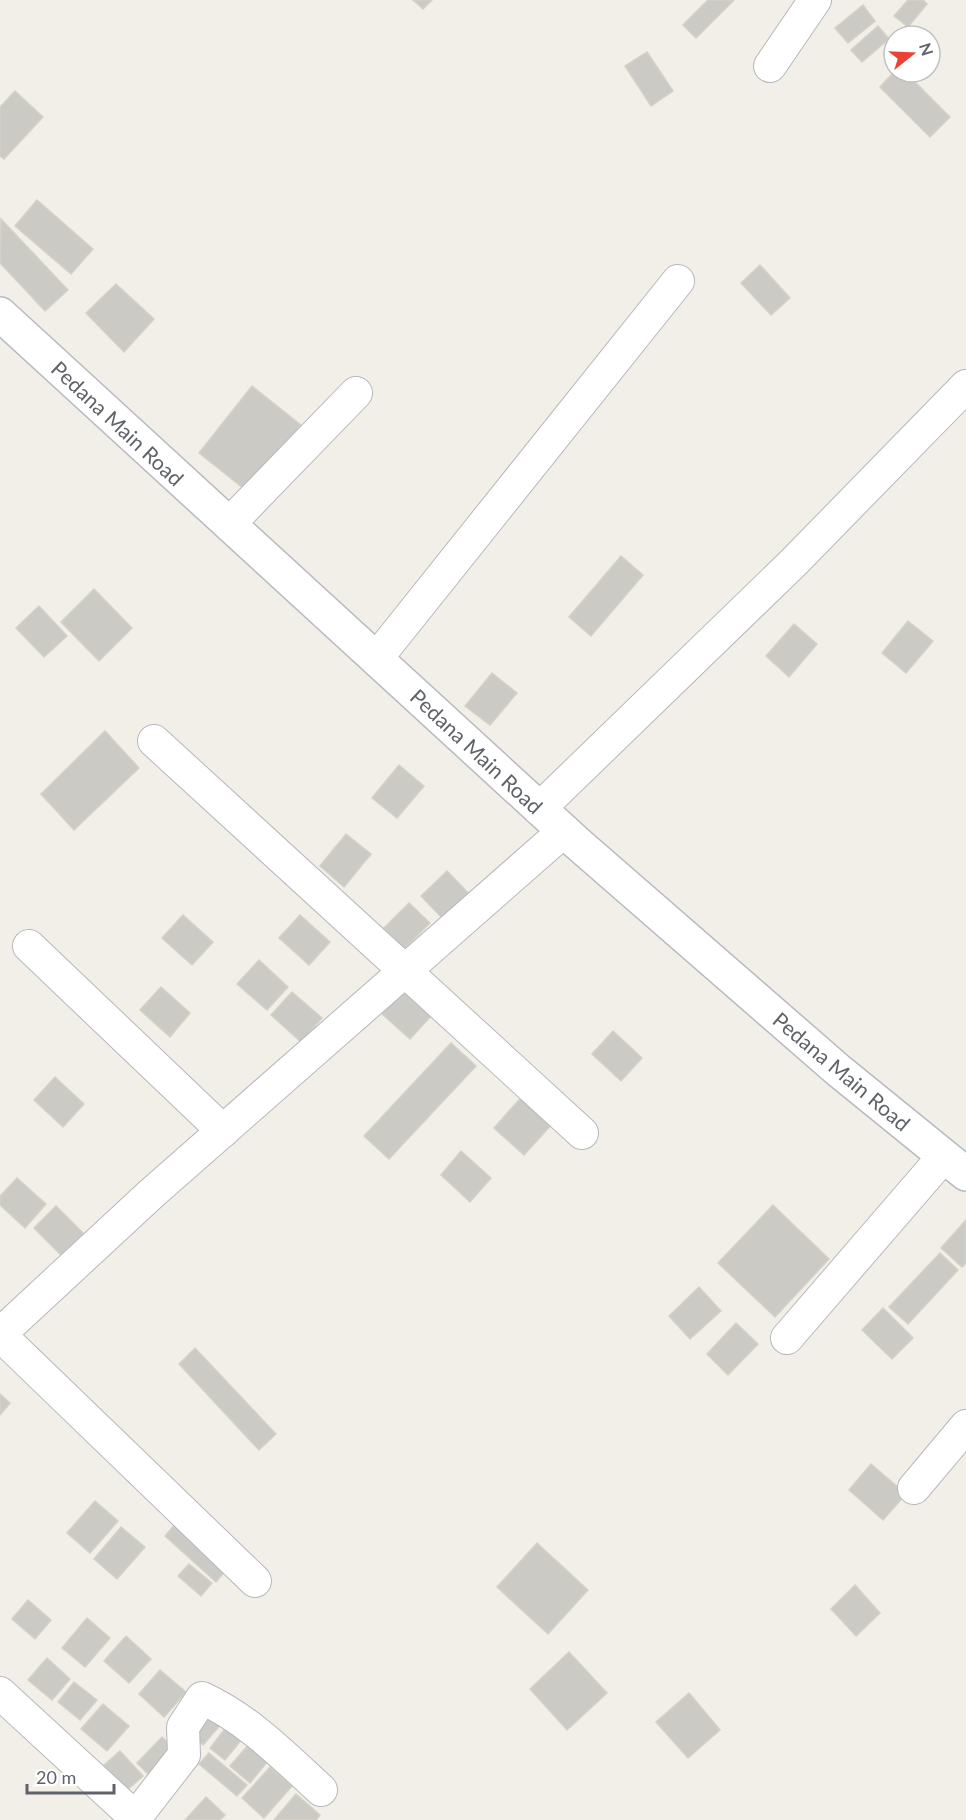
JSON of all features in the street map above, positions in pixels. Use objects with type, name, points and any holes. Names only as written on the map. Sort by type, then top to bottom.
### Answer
[{"type":"main road","name":"Pedana Main Road","points":[[0,314],[564,831],[838,1070],[955,1165]]},
{"type":"street","points":[[770,66],[815,0]]},
{"type":"street","points":[[376,659],[678,281]]},
{"type":"street","points":[[539,808],[794,562],[966,386]]},
{"type":"street","points":[[229,524],[356,393]]},
{"type":"street","points":[[154,741],[582,1133]]},
{"type":"street","points":[[255,1581],[0,1334],[151,1194],[564,831]]},
{"type":"street","points":[[29,946],[223,1131]]},
{"type":"street","points":[[787,1338],[955,1165]]},
{"type":"street","points":[[914,1488],[966,1426]]},
{"type":"street","points":[[0,1693],[137,1819],[184,1755],[183,1727],[202,1698],[228,1712],[260,1734],[321,1790]]},
{"type":"building","points":[[413,0],[432,0],[423,9]]},
{"type":"building","points":[[708,0],[734,0],[696,38],[683,25]]},
{"type":"building","points":[[908,0],[923,0],[927,4],[910,24],[904,24],[894,16]]},
{"type":"building","points":[[863,5],[875,21],[848,43],[835,28]]},
{"type":"building","points":[[878,26],[882,31],[882,45],[862,62],[851,50]]},
{"type":"building","points":[[647,52],[673,91],[651,106],[625,66]]},
{"type":"building","points":[[883,84],[917,84],[950,117],[930,137],[880,87]]},
{"type":"building","points":[[15,91],[43,117],[4,159],[0,156],[0,107]]},
{"type":"building","points":[[37,200],[93,249],[71,274],[15,226]]},
{"type":"building","points":[[1,219],[68,290],[45,311],[0,263]]},
{"type":"building","points":[[760,265],[790,298],[771,315],[741,283]]},
{"type":"building","points":[[116,284],[154,319],[124,352],[86,313]]},
{"type":"building","points":[[252,386],[301,425],[248,492],[199,453]]},
{"type":"building","points":[[621,556],[643,575],[591,636],[569,617]]},
{"type":"building","points":[[94,589],[132,628],[99,661],[61,622]]},
{"type":"building","points":[[39,606],[67,636],[44,657],[16,628]]},
{"type":"building","points":[[908,621],[933,641],[906,673],[882,653]]},
{"type":"building","points":[[794,624],[817,644],[789,677],[766,656]]},
{"type":"building","points":[[492,673],[517,693],[490,725],[465,706]]},
{"type":"building","points":[[105,731],[139,768],[74,830],[41,794]]},
{"type":"building","points":[[399,765],[424,786],[397,818],[372,798]]},
{"type":"building","points":[[346,834],[371,854],[344,887],[320,866]]},
{"type":"building","points":[[447,871],[474,899],[448,924],[421,896]]},
{"type":"building","points":[[409,903],[430,923],[404,949],[384,928]]},
{"type":"building","points":[[183,915],[213,942],[192,965],[162,938]]},
{"type":"building","points":[[300,915],[330,942],[309,965],[279,938]]},
{"type":"building","points":[[259,960],[288,987],[267,1010],[237,984]]},
{"type":"building","points":[[161,987],[190,1013],[170,1037],[140,1010]]},
{"type":"building","points":[[402,989],[431,1016],[410,1039],[381,1013]]},
{"type":"building","points":[[292,992],[322,1018],[301,1042],[271,1015]]},
{"type":"building","points":[[613,1031],[642,1058],[621,1081],[592,1054]]},
{"type":"building","points":[[451,1043],[476,1066],[389,1159],[364,1136]]},
{"type":"building","points":[[55,1077],[84,1104],[63,1127],[34,1100]]},
{"type":"building","points":[[524,1094],[554,1122],[524,1155],[494,1128]]},
{"type":"building","points":[[461,1151],[491,1178],[470,1202],[441,1175]]},
{"type":"building","points":[[17,1178],[46,1204],[25,1228],[0,1205],[0,1196]]},
{"type":"building","points":[[773,1205],[829,1259],[775,1317],[718,1263]]},
{"type":"building","points":[[56,1206],[84,1234],[62,1256],[34,1228]]},
{"type":"building","points":[[966,1220],[966,1263],[962,1267],[941,1248]]},
{"type":"building","points":[[940,1253],[958,1270],[908,1324],[889,1307]]},
{"type":"building","points":[[699,1287],[721,1311],[690,1339],[669,1316]]},
{"type":"building","points":[[883,1308],[913,1338],[892,1359],[862,1330]]},
{"type":"building","points":[[736,1323],[758,1344],[728,1375],[707,1354]]},
{"type":"building","points":[[195,1348],[276,1434],[259,1450],[179,1364]]},
{"type":"building","points":[[0,1394],[10,1403],[0,1415]]},
{"type":"building","points":[[871,1464],[906,1494],[883,1520],[849,1490]]},
{"type":"building","points":[[95,1501],[118,1521],[90,1553],[67,1533]]},
{"type":"building","points":[[179,1520],[230,1565],[216,1582],[165,1536]]},
{"type":"building","points":[[121,1527],[145,1547],[117,1579],[94,1559]]},
{"type":"building","points":[[537,1543],[588,1590],[548,1634],[497,1587]]},
{"type":"building","points":[[189,1564],[212,1583],[201,1596],[178,1576]]},
{"type":"building","points":[[855,1585],[880,1613],[856,1636],[831,1609]]},
{"type":"building","points":[[28,1600],[51,1620],[35,1639],[12,1619]]},
{"type":"building","points":[[87,1618],[110,1638],[85,1667],[62,1648]]},
{"type":"building","points":[[126,1636],[151,1659],[129,1683],[104,1661]]},
{"type":"building","points":[[569,1652],[607,1693],[567,1730],[530,1689]]},
{"type":"building","points":[[47,1658],[70,1679],[52,1700],[28,1680]]},
{"type":"building","points":[[160,1670],[186,1692],[164,1717],[139,1694]]},
{"type":"building","points":[[74,1682],[97,1700],[80,1720],[58,1702]]},
{"type":"building","points":[[689,1693],[720,1730],[688,1758],[656,1722]]},
{"type":"building","points":[[103,1704],[129,1726],[107,1751],[81,1729]]},
{"type":"building","points":[[208,1709],[223,1722],[203,1745],[188,1732]]},
{"type":"building","points":[[227,1726],[242,1739],[225,1760],[210,1748]]},
{"type":"building","points":[[162,1737],[178,1753],[153,1779],[137,1763]]},
{"type":"building","points":[[249,1744],[268,1761],[250,1783],[230,1766]]},
{"type":"building","points":[[120,1751],[143,1776],[127,1790],[104,1765]]},
{"type":"building","points":[[209,1753],[247,1785],[237,1796],[199,1764]]},
{"type":"building","points":[[270,1767],[292,1786],[264,1818],[242,1798]]},
{"type":"building","points":[[296,1794],[320,1815],[316,1820],[274,1820]]},
{"type":"building","points":[[206,1797],[225,1815],[220,1820],[185,1820]]}]
